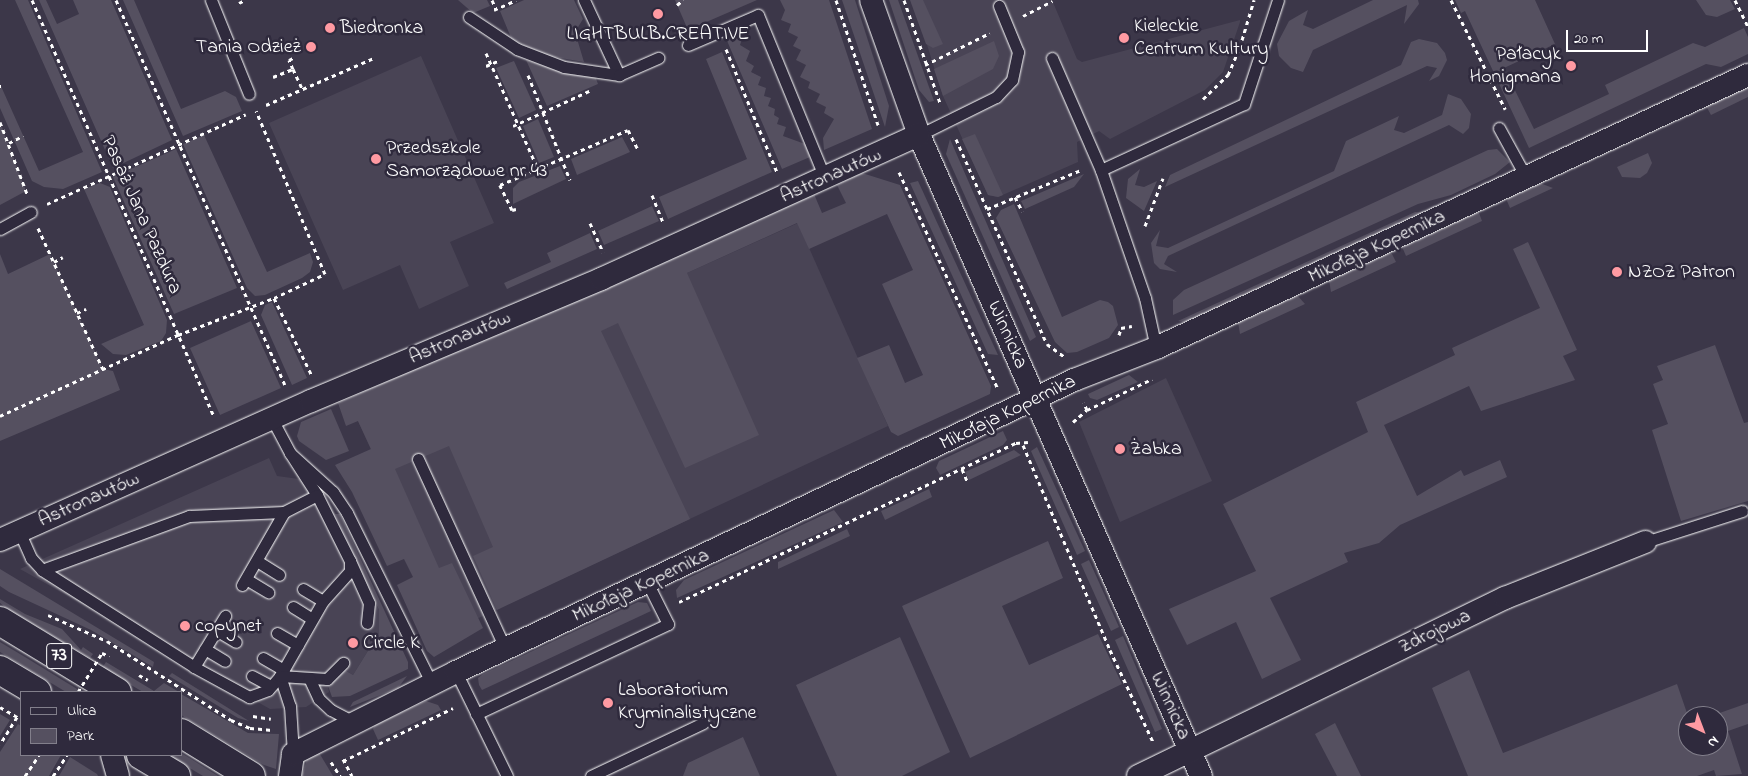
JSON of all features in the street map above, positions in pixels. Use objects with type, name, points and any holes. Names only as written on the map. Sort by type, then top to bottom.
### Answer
[{"type":"main road","name":"73","points":[[0,621],[115,691]]},
{"type":"main road","name":"73","points":[[0,670],[35,691]]},
{"type":"main road","points":[[182,734],[251,776]]},
{"type":"main road","points":[[143,756],[176,776]]},
{"type":"street","name":"Winnicka","points":[[871,0],[919,135],[1201,776]]},
{"type":"street","name":"Mikołaja Kopernika","points":[[292,765],[354,722],[456,672],[1036,400],[1156,348],[1748,76]]},
{"type":"street","name":"Astronautów","points":[[9,536],[296,408],[601,279],[919,135]]},
{"type":"street","name":"Zdrojowa","points":[[1138,776],[1505,598],[1645,542]]},
{"type":"street","points":[[112,756],[118,776]]},
{"type":"lane","points":[[210,0],[249,94]]},
{"type":"lane","points":[[584,0],[619,75]]},
{"type":"lane","points":[[1100,166],[1244,104],[1278,0]]},
{"type":"lane","points":[[919,135],[996,97],[1012,80],[1018,52],[999,6]]},
{"type":"lane","points":[[688,45],[758,15],[826,178]]},
{"type":"lane","points":[[469,17],[517,49],[564,68],[619,75],[658,58]]},
{"type":"lane","points":[[1052,58],[1100,166],[1145,298],[1156,348]]},
{"type":"lane","points":[[1499,128],[1527,178]]},
{"type":"lane","points":[[0,228],[30,212]]},
{"type":"lane","points":[[272,419],[290,454],[317,494],[350,561],[369,603],[367,623]]},
{"type":"lane","points":[[290,454],[333,492],[347,513],[432,684]]},
{"type":"lane","points":[[418,459],[506,650]]},
{"type":"lane","points":[[42,570],[189,516],[284,512],[317,494]]},
{"type":"lane","name":"Zdrojowa","points":[[1645,542],[1742,511]]},
{"type":"lane","points":[[268,592],[244,582],[284,512]]},
{"type":"lane","points":[[9,536],[42,570],[194,667],[249,697],[258,696],[282,673],[322,601],[343,582],[350,571],[350,561]]},
{"type":"lane","points":[[257,561],[279,575]]},
{"type":"lane","points":[[476,714],[668,624],[647,582]]},
{"type":"lane","points":[[303,589],[322,601]]},
{"type":"lane","points":[[292,607],[312,619]]},
{"type":"lane","points":[[194,667],[225,616]]},
{"type":"lane","points":[[216,630],[236,642]]},
{"type":"lane","points":[[277,633],[298,646]]},
{"type":"lane","points":[[205,649],[225,661]]},
{"type":"lane","points":[[263,658],[282,673],[327,679],[343,662]]},
{"type":"lane","points":[[456,672],[507,776]]},
{"type":"lane","points":[[282,673],[290,706],[292,765]]},
{"type":"lane","points":[[252,676],[270,686]]},
{"type":"lane","points":[[309,678],[319,699],[331,710],[354,722]]},
{"type":"lane","points":[[591,776],[703,723]]},
{"type":"path","name":"Pasaż Jana Pazdura","points":[[32,0],[107,175],[225,440]]},
{"type":"path","points":[[116,0],[296,408]]},
{"type":"path","points":[[239,3],[245,0]]},
{"type":"path","points":[[492,0],[496,9]]},
{"type":"path","points":[[677,5],[683,0]]},
{"type":"path","points":[[836,0],[880,131]]},
{"type":"path","points":[[904,0],[940,104],[947,98]]},
{"type":"path","points":[[1195,103],[1219,87],[1228,75],[1254,0]]},
{"type":"path","points":[[1452,0],[1508,117]]},
{"type":"path","points":[[1735,0],[1748,27]]},
{"type":"path","points":[[1020,17],[1052,1]]},
{"type":"path","points":[[469,17],[538,169]]},
{"type":"path","points":[[993,31],[997,39]]},
{"type":"path","points":[[718,32],[779,177]]},
{"type":"path","points":[[925,65],[985,35]]},
{"type":"path","points":[[517,49],[570,180]]},
{"type":"path","points":[[295,57],[289,60],[302,90]]},
{"type":"path","points":[[30,212],[178,143],[372,59]]},
{"type":"path","points":[[273,77],[293,69]]},
{"type":"path","points":[[513,126],[618,78],[619,75]]},
{"type":"path","points":[[0,416],[178,335],[249,305],[274,298],[325,274],[256,110]]},
{"type":"path","points":[[0,122],[9,143],[30,212],[103,369]]},
{"type":"path","points":[[516,209],[512,210],[500,185],[628,130],[638,150]]},
{"type":"path","points":[[953,132],[1047,344],[1066,358]]},
{"type":"path","points":[[9,143],[23,136]]},
{"type":"path","points":[[896,165],[990,368],[998,399]]},
{"type":"path","points":[[987,209],[1100,166]]},
{"type":"path","points":[[1146,226],[1163,178]]},
{"type":"path","points":[[652,195],[666,227]]},
{"type":"path","points":[[1015,197],[1022,211]]},
{"type":"path","points":[[590,223],[604,254]]},
{"type":"path","points":[[657,231],[674,223]]},
{"type":"path","points":[[596,258],[612,250]]},
{"type":"path","points":[[54,262],[63,258]]},
{"type":"path","points":[[274,298],[315,382]]},
{"type":"path","points":[[77,313],[86,309]]},
{"type":"path","points":[[1070,425],[1087,410],[1081,397]]},
{"type":"path","points":[[662,610],[1016,443],[1023,445],[1036,438]]},
{"type":"path","points":[[1023,445],[1110,650],[1164,764]]},
{"type":"path","points":[[962,469],[967,481]]},
{"type":"path","points":[[41,612],[106,641],[232,720],[250,728],[279,730]]},
{"type":"path","points":[[79,691],[102,653],[109,656]]},
{"type":"path","points":[[344,761],[470,700]]},
{"type":"path","points":[[0,707],[17,717],[0,744]]},
{"type":"path","points":[[25,776],[38,756]]},
{"type":"path","points":[[53,776],[65,756]]},
{"type":"shaded area","points":[[913,0],[1052,0],[1077,59],[1082,62],[1240,20],[1240,22],[1223,72],[1205,90],[1110,139],[1099,131],[1077,142],[1078,162],[998,197],[988,195],[943,96]]},
{"type":"shaded area","name":"Przedszkole Samorządowe nr 43","points":[[421,56],[494,223],[450,242],[469,286],[419,309],[400,265],[343,290],[269,123]]},
{"type":"shaded area","points":[[798,223],[888,426],[453,630],[358,421]]},
{"type":"shaded area","points":[[1166,378],[1212,481],[1120,522],[1079,422]]},
{"type":"shaded area","name":"Circle K","points":[[269,458],[277,476],[299,479],[335,514],[379,610],[379,633],[353,675],[343,669],[328,686],[329,692],[306,707],[270,709],[20,569]]},
{"type":"green space","points":[[15,0],[28,0],[102,172],[63,189],[44,187],[32,181],[0,108],[0,84],[39,171],[83,152]]},
{"type":"green space","points":[[39,0],[46,0],[57,24],[79,14],[73,0],[111,0],[172,140],[113,168]]},
{"type":"green space","points":[[123,0],[134,0],[181,109],[225,91],[236,97],[242,111],[183,136]]},
{"type":"green space","points":[[458,0],[487,0],[490,6],[473,13]]},
{"type":"green space","points":[[524,0],[574,0],[583,19],[575,32],[584,62],[549,56],[512,40],[500,11]]},
{"type":"green space","points":[[675,0],[757,0],[688,30]]},
{"type":"green space","points":[[780,0],[829,0],[872,129],[824,150],[823,138],[834,119],[824,113],[826,107],[816,102],[820,94],[808,88],[810,82],[800,77],[806,65],[796,60],[801,50],[793,46],[798,37],[788,32],[791,24],[781,20],[785,10]]},
{"type":"green space","points":[[842,0],[855,0],[889,106],[885,127]]},
{"type":"green space","points":[[889,0],[898,0],[934,101],[929,102],[919,90]]},
{"type":"green space","points":[[910,0],[923,0],[943,44],[933,48],[926,44]]},
{"type":"green space","points":[[1373,0],[1418,0],[1419,4],[1404,24],[1407,5],[1313,50],[1303,72],[1291,68],[1279,56],[1277,44],[1289,21],[1308,10],[1303,25],[1313,29]]},
{"type":"green space","points":[[1455,0],[1535,0],[1555,44],[1504,68],[1534,129],[1609,94],[1605,85],[1693,43],[1705,47],[1744,28],[1748,37],[1748,54],[1721,67],[1706,64],[1529,148],[1465,11],[1461,13]]},
{"type":"green space","points":[[1696,0],[1730,0],[1735,9],[1717,17],[1706,15]]},
{"type":"green space","points":[[734,34],[743,36],[740,45],[750,51],[746,61],[754,66],[751,72],[761,77],[758,85],[766,88],[764,96],[771,98],[768,106],[775,109],[774,115],[779,118],[777,124],[786,127],[783,136],[805,144],[810,157],[782,169],[725,36]]},
{"type":"green space","points":[[1419,39],[1437,43],[1445,53],[1447,60],[1439,76],[1429,81],[1437,68],[1427,66],[1165,187],[1170,175],[1401,65],[1411,42]]},
{"type":"green space","points":[[994,41],[999,56],[993,69],[943,96],[934,69]]},
{"type":"green space","points":[[722,52],[772,172],[668,219],[659,197],[747,159],[706,59]]},
{"type":"green space","points":[[526,60],[557,70],[595,76],[598,84],[547,106]]},
{"type":"green space","points":[[514,61],[536,110],[519,118],[496,68]]},
{"type":"green space","points":[[1748,83],[1748,97],[1711,115],[1705,104]]},
{"type":"green space","points":[[1448,94],[1461,99],[1471,114],[1469,128],[1463,134],[1449,125],[1168,256],[1164,264],[1177,272],[1160,269],[1154,263],[1151,243],[1160,230],[1156,246],[1168,248],[1334,171],[1346,141],[1399,116],[1394,130],[1404,133],[1442,115]]},
{"type":"green space","points":[[538,119],[554,157],[539,163],[523,126]]},
{"type":"green space","points":[[0,122],[26,191],[0,205]]},
{"type":"green space","points":[[975,134],[1003,195],[998,197],[988,195],[962,139]]},
{"type":"green space","points":[[204,135],[267,272],[310,253],[313,262],[310,272],[302,278],[265,295],[255,296],[247,288],[183,144]]},
{"type":"green space","points":[[622,137],[630,152],[577,175],[571,159]]},
{"type":"green space","points":[[950,139],[1036,337],[1030,341],[946,154]]},
{"type":"green space","points":[[176,149],[237,288],[174,314],[113,177]]},
{"type":"green space","points":[[1497,149],[1510,162],[1495,174],[1451,195],[1418,204],[1173,315],[1173,300],[1184,290],[1488,150]]},
{"type":"green space","points":[[1648,153],[1652,163],[1647,173],[1640,178],[1622,177],[1617,167]]},
{"type":"green space","points":[[560,166],[566,179],[513,204],[513,188],[519,182]]},
{"type":"green space","points":[[1140,169],[1135,185],[1144,187],[1157,181],[1144,211],[1126,198],[1128,179]]},
{"type":"green space","points":[[862,173],[900,185],[991,386],[990,394],[898,436],[891,432],[857,358],[889,345],[905,383],[923,375],[882,284],[913,270],[887,214],[809,249],[797,223],[687,273],[759,435],[685,468],[618,323],[601,331],[690,519],[497,610],[473,556],[493,547],[449,446],[395,469],[439,568],[452,563],[483,628],[434,657],[427,651],[397,585],[413,577],[404,559],[387,566],[352,492],[335,465],[371,449],[358,421],[346,426],[338,403],[814,194],[822,213],[846,203],[837,185]]},
{"type":"green space","points":[[1084,174],[1074,187],[1025,209],[1021,201]]},
{"type":"green space","points":[[918,181],[998,355],[988,354],[910,183]]},
{"type":"green space","points":[[1537,182],[1553,188],[1510,208],[1507,201],[1510,195]]},
{"type":"green space","points":[[100,183],[110,187],[167,320],[166,333],[161,341],[126,355],[113,354],[101,344],[144,325],[84,189]]},
{"type":"green space","points":[[1014,204],[1062,317],[1100,300],[1108,302],[1113,306],[1118,325],[1109,338],[1077,352],[1067,353],[1055,342],[996,218],[1001,210]]},
{"type":"green space","points":[[652,206],[659,221],[604,245],[598,231]]},
{"type":"green space","points":[[1415,212],[1430,213],[1188,323],[1178,321]]},
{"type":"green space","points":[[1473,213],[1479,213],[1482,221],[1406,256],[1403,249],[1405,244]]},
{"type":"green space","points":[[590,233],[597,249],[507,289],[504,283],[551,262],[547,253]]},
{"type":"green space","points":[[1528,242],[1577,350],[1563,356],[1575,380],[1481,411],[1469,386],[1384,425],[1417,496],[1461,470],[1464,476],[1500,460],[1507,477],[1400,525],[1379,543],[1344,553],[1348,562],[1270,598],[1301,660],[1262,679],[1236,622],[1187,645],[1169,609],[1256,571],[1223,504],[1368,432],[1356,402],[1455,355],[1452,348],[1540,308],[1513,249]]},
{"type":"green space","points":[[1387,252],[1392,254],[1396,262],[1331,292],[1329,280]]},
{"type":"green space","points":[[0,254],[8,274],[50,254],[103,369],[113,371],[120,390],[0,441]]},
{"type":"green space","points":[[1297,295],[1305,304],[1240,334],[1238,322]]},
{"type":"green space","points":[[272,302],[307,378],[292,385],[261,315],[265,305]]},
{"type":"green space","points":[[251,321],[281,388],[220,415],[190,348]]},
{"type":"green space","points":[[1715,345],[1744,423],[1748,422],[1748,501],[1681,521],[1652,430],[1668,424],[1653,384],[1663,380],[1657,366]]},
{"type":"green space","points":[[1129,375],[1138,382],[1097,400],[1090,398],[1088,394]]},
{"type":"green space","points":[[331,409],[349,451],[326,460],[299,441],[297,436],[301,422]]},
{"type":"green space","points":[[1003,431],[1007,440],[1003,445],[940,475],[936,468],[939,461]]},
{"type":"green space","points":[[1037,447],[1085,551],[1077,555],[1031,451]]},
{"type":"green space","points":[[1014,450],[1021,455],[969,480],[965,472]]},
{"type":"green space","points":[[929,489],[932,497],[885,520],[881,511]]},
{"type":"green space","points":[[834,510],[843,522],[677,598],[676,590],[684,580]]},
{"type":"green space","points":[[335,514],[340,514],[408,662],[408,669],[350,696],[332,697],[328,686],[332,679],[343,669],[353,675],[379,633],[379,610]]},
{"type":"green space","points":[[847,529],[850,536],[778,569],[778,562]]},
{"type":"green space","points":[[1048,541],[1063,578],[1002,606],[1029,665],[1098,634],[1122,684],[970,758],[902,606]]},
{"type":"green space","points":[[1089,560],[1119,627],[1111,631],[1081,564]]},
{"type":"green space","points":[[0,569],[154,662],[153,667],[91,630],[9,592],[0,586]]},
{"type":"green space","points":[[0,599],[25,614],[62,629],[81,650],[83,647],[93,654],[90,658],[5,607],[0,603]]},
{"type":"green space","points":[[638,602],[647,603],[651,611],[482,690],[479,685],[478,678],[483,674]]},
{"type":"green space","points":[[1123,636],[1162,729],[1155,732],[1115,640]]},
{"type":"green space","points":[[900,637],[950,752],[902,776],[837,776],[796,685]]},
{"type":"green space","points":[[0,642],[80,691],[64,691],[0,652]]},
{"type":"green space","points":[[106,662],[154,691],[141,691],[102,668]]},
{"type":"green space","points":[[1469,670],[1503,753],[1677,684],[1685,706],[1678,706],[1678,756],[1728,756],[1728,731],[1742,774],[1716,776],[1714,770],[1697,776],[1468,776],[1432,688]]},
{"type":"green space","points":[[172,673],[249,721],[238,718],[169,676]]},
{"type":"green space","points":[[407,676],[398,688],[350,707],[353,702]]},
{"type":"green space","points":[[164,683],[177,691],[154,691]]},
{"type":"green space","points":[[182,695],[248,733],[279,734],[276,769],[264,765],[182,716]]},
{"type":"green space","points":[[426,701],[438,705],[441,710],[378,740],[373,729],[375,725]]},
{"type":"green space","points":[[1748,703],[1748,724],[1728,731],[1728,710]]},
{"type":"green space","points":[[0,714],[10,720],[0,736]]},
{"type":"green space","points":[[1335,723],[1361,776],[1337,776],[1315,734]]},
{"type":"green space","points":[[18,724],[20,725],[20,756],[60,756],[49,776],[0,776],[0,752]]},
{"type":"green space","points":[[743,737],[760,776],[683,776],[688,763]]},
{"type":"green space","points":[[318,751],[333,776],[302,776],[307,759]]},
{"type":"green space","points":[[182,754],[218,776],[203,776],[170,756],[182,756]]},
{"type":"green space","points":[[70,757],[97,774],[98,776],[59,776]]},
{"type":"place","name":"LIGHTBULB.CREATIVE","points":[[658,14]]},
{"type":"place","name":"Biedronka","points":[[330,28]]},
{"type":"place","name":"Kieleckie Centrum Kultury","points":[[1124,38]]},
{"type":"place","name":"Tania Odzież","points":[[311,47]]},
{"type":"place","name":"Pałacyk Honigmana","points":[[1571,66]]},
{"type":"place","name":"Przedszkole Samorządowe nr 43","points":[[376,159]]},
{"type":"place","name":"NZOZ Patron","points":[[1617,272]]},
{"type":"place","name":"Żabka","points":[[1120,449]]},
{"type":"place","name":"copynet","points":[[185,626]]},
{"type":"place","name":"Circle K","points":[[353,643]]},
{"type":"place","name":"Laboratorium Kryminalistyczne","points":[[608,703]]}]
